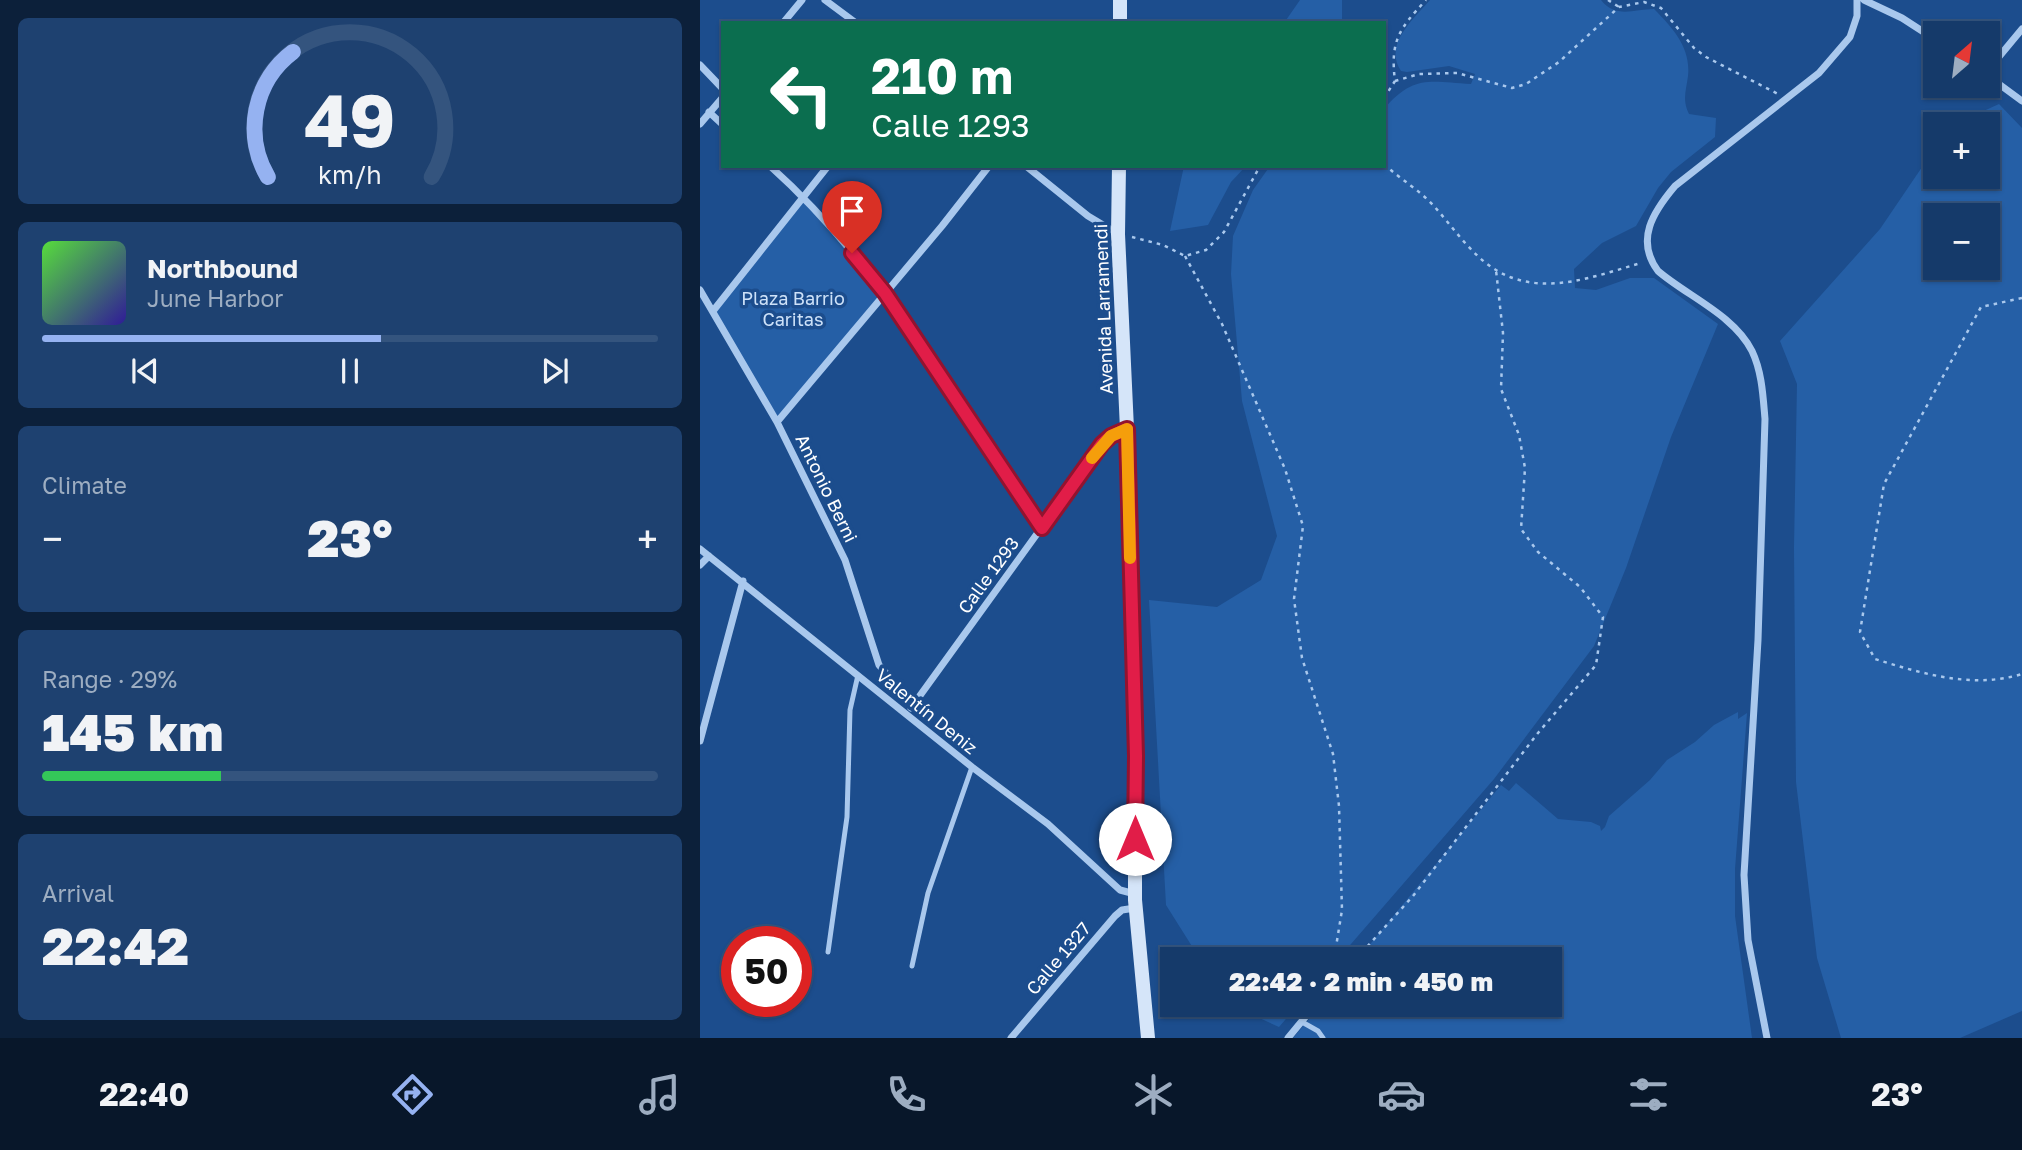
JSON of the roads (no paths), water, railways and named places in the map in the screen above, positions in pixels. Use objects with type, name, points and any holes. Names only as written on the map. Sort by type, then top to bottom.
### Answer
[{"type":"main road","points":[[1120,0],[1120,21]]},
{"type":"main road","name":"Avenida Larramendi","points":[[1119,168],[1118,234],[1127,429],[1136,756],[1135,901],[1148,1038]]},
{"type":"street","points":[[785,21],[802,0]]},
{"type":"street","points":[[825,0],[853,21]]},
{"type":"street","points":[[1767,1038],[1748,940],[1744,875],[1758,640],[1765,419],[1762,391],[1755,358],[1743,338],[1732,326],[1668,279],[1650,260],[1646,239],[1648,229],[1665,198],[1698,166],[1819,73],[1850,37],[1857,16],[1857,0]]},
{"type":"street","points":[[1864,0],[1923,32]]},
{"type":"street","points":[[2000,56],[2022,29]]},
{"type":"street","points":[[700,65],[721,87]]},
{"type":"street","points":[[2000,85],[2022,101]]},
{"type":"street","points":[[700,124],[721,99]]},
{"type":"street","points":[[709,112],[721,123]]},
{"type":"street","points":[[772,168],[803,196],[885,293],[1042,528]]},
{"type":"street","points":[[713,311],[826,168]]},
{"type":"street","points":[[777,422],[987,168]]},
{"type":"street","points":[[1028,168],[1088,216],[1118,234]]},
{"type":"street","name":"Antonio Berni","points":[[700,290],[777,422],[845,560],[880,665],[913,705]]},
{"type":"street","name":"Calle 1293","points":[[906,714],[1102,444],[1111,436],[1127,429]]},
{"type":"street","name":"Valentín Deniz","points":[[700,549],[972,767],[1048,824],[1135,901]]},
{"type":"street","points":[[700,565],[709,556]]},
{"type":"street","points":[[700,741],[743,581]]},
{"type":"street","name":"Calle 1327","points":[[1011,1038],[1115,916],[1135,901]]},
{"type":"street","points":[[1288,1038],[1306,1017]]},
{"type":"lane","points":[[828,952],[847,817],[850,710],[858,675]]},
{"type":"lane","points":[[912,966],[928,893],[972,767]]},
{"type":"lane","points":[[1302,1022],[1318,1031],[1323,1038]]},
{"type":"park label","name":"Plaza Barrio Caritas","points":[[793,308]]}]
